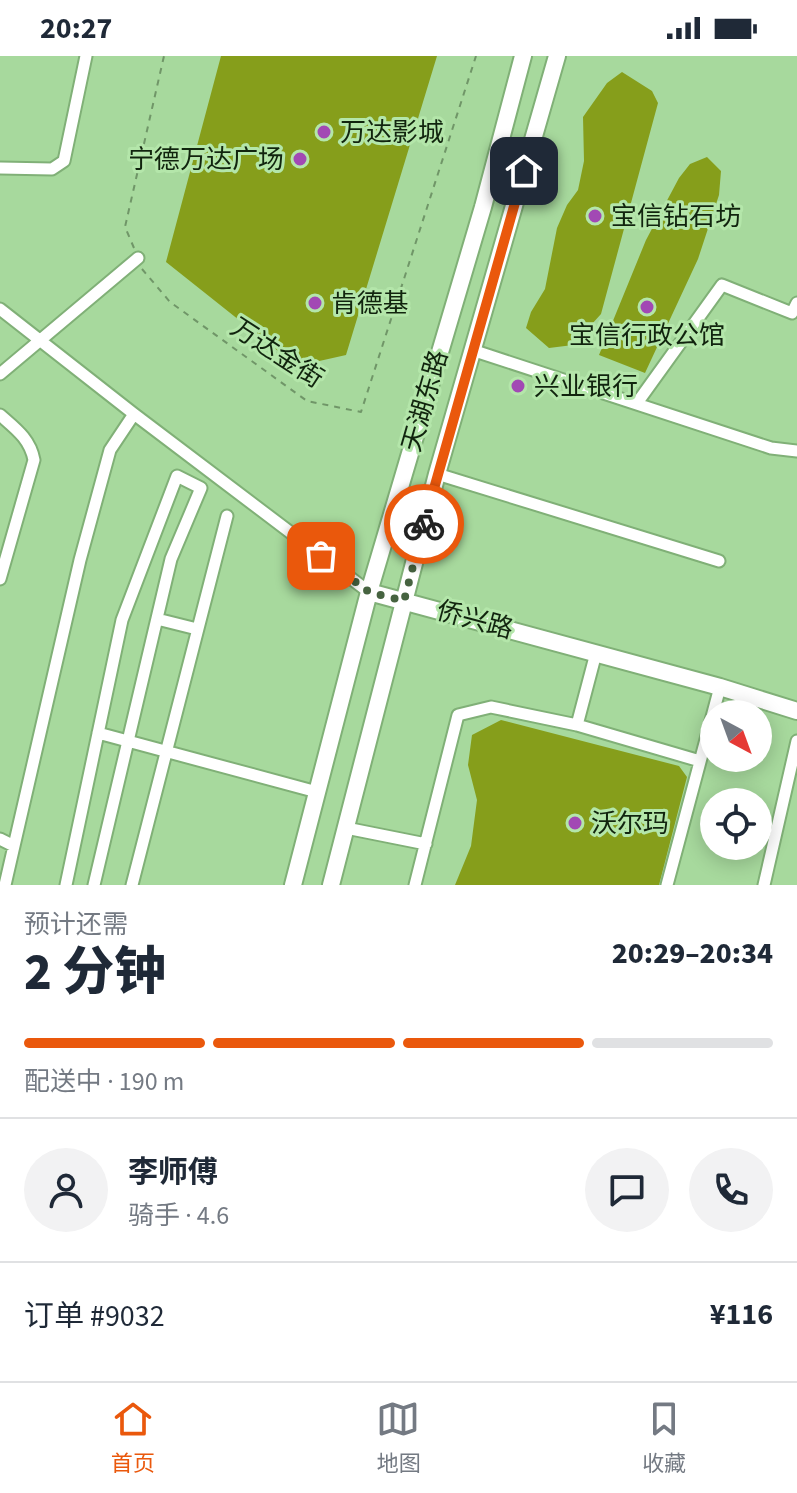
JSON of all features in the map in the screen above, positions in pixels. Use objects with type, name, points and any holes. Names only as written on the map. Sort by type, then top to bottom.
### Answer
[{"type":"main road","name":"天湖东路","points":[[293,885],[369,592],[483,207],[523,56]]},
{"type":"main road","name":"天湖东路","points":[[331,885],[437,474],[475,351],[557,56]]},
{"type":"main road","name":"侨兴路","points":[[369,592],[720,687],[797,711]]},
{"type":"street","points":[[0,168],[52,169],[64,161],[86,56]]},
{"type":"street","points":[[0,374],[138,258]]},
{"type":"street","points":[[637,403],[722,285],[792,313],[797,303]]},
{"type":"street","name":"侨兴路","points":[[0,309],[369,592]]},
{"type":"street","points":[[475,351],[771,448],[797,451]]},
{"type":"street","points":[[5,885],[80,560],[106,464],[110,450],[134,414]]},
{"type":"street","points":[[0,415],[25,437],[34,460],[0,579]]},
{"type":"street","points":[[437,474],[719,561]]},
{"type":"street","points":[[66,885],[122,620],[177,476],[201,488],[171,559],[94,885]]},
{"type":"street","points":[[132,885],[227,516]]},
{"type":"street","points":[[157,619],[197,629]]},
{"type":"street","points":[[577,725],[596,653]]},
{"type":"street","points":[[716,700],[720,687]]},
{"type":"street","points":[[415,885],[458,715],[491,707],[577,725],[700,761],[667,885]]},
{"type":"street","points":[[98,733],[317,792]]},
{"type":"street","points":[[764,885],[797,741]]},
{"type":"street","points":[[346,828],[426,844]]},
{"type":"street","points":[[0,839],[14,846]]},
{"type":"path","name":"万达金街","points":[[164,56],[125,227],[144,272],[170,302],[307,401],[361,412],[476,56]]},
{"type":"building","name":"宁德万达广场","points":[[221,56],[437,56],[346,355],[297,366],[166,262]]},
{"type":"building","name":"宝信钻石坊","points":[[622,72],[652,91],[658,103],[601,314],[573,345],[549,348],[526,328],[531,312],[545,289],[557,228],[578,190],[584,161],[583,117],[607,83]]},
{"type":"building","name":"宝信行政公馆","points":[[707,157],[721,171],[719,195],[698,259],[645,373],[599,355],[646,240],[679,178],[690,164]]},
{"type":"building","name":"沃尔玛","points":[[501,720],[679,766],[687,777],[659,885],[455,885],[471,846],[477,800],[468,765],[472,735]]},
{"type":"way so far","points":[[321,556],[369,592],[404,601],[424,524]]},
{"type":"place","name":"万达影城","points":[[324,132]]},
{"type":"place","name":"宁德万达广场","points":[[300,159]]},
{"type":"place","name":"宝信钻石坊","points":[[595,216]]},
{"type":"place","name":"肯德基","points":[[315,303]]},
{"type":"place","name":"宝信行政公馆","points":[[647,307]]},
{"type":"place","name":"兴业银行","points":[[518,386]]},
{"type":"place","name":"沃尔玛","points":[[575,823]]},
{"type":"route","points":[[424,524],[524,171]]}]
